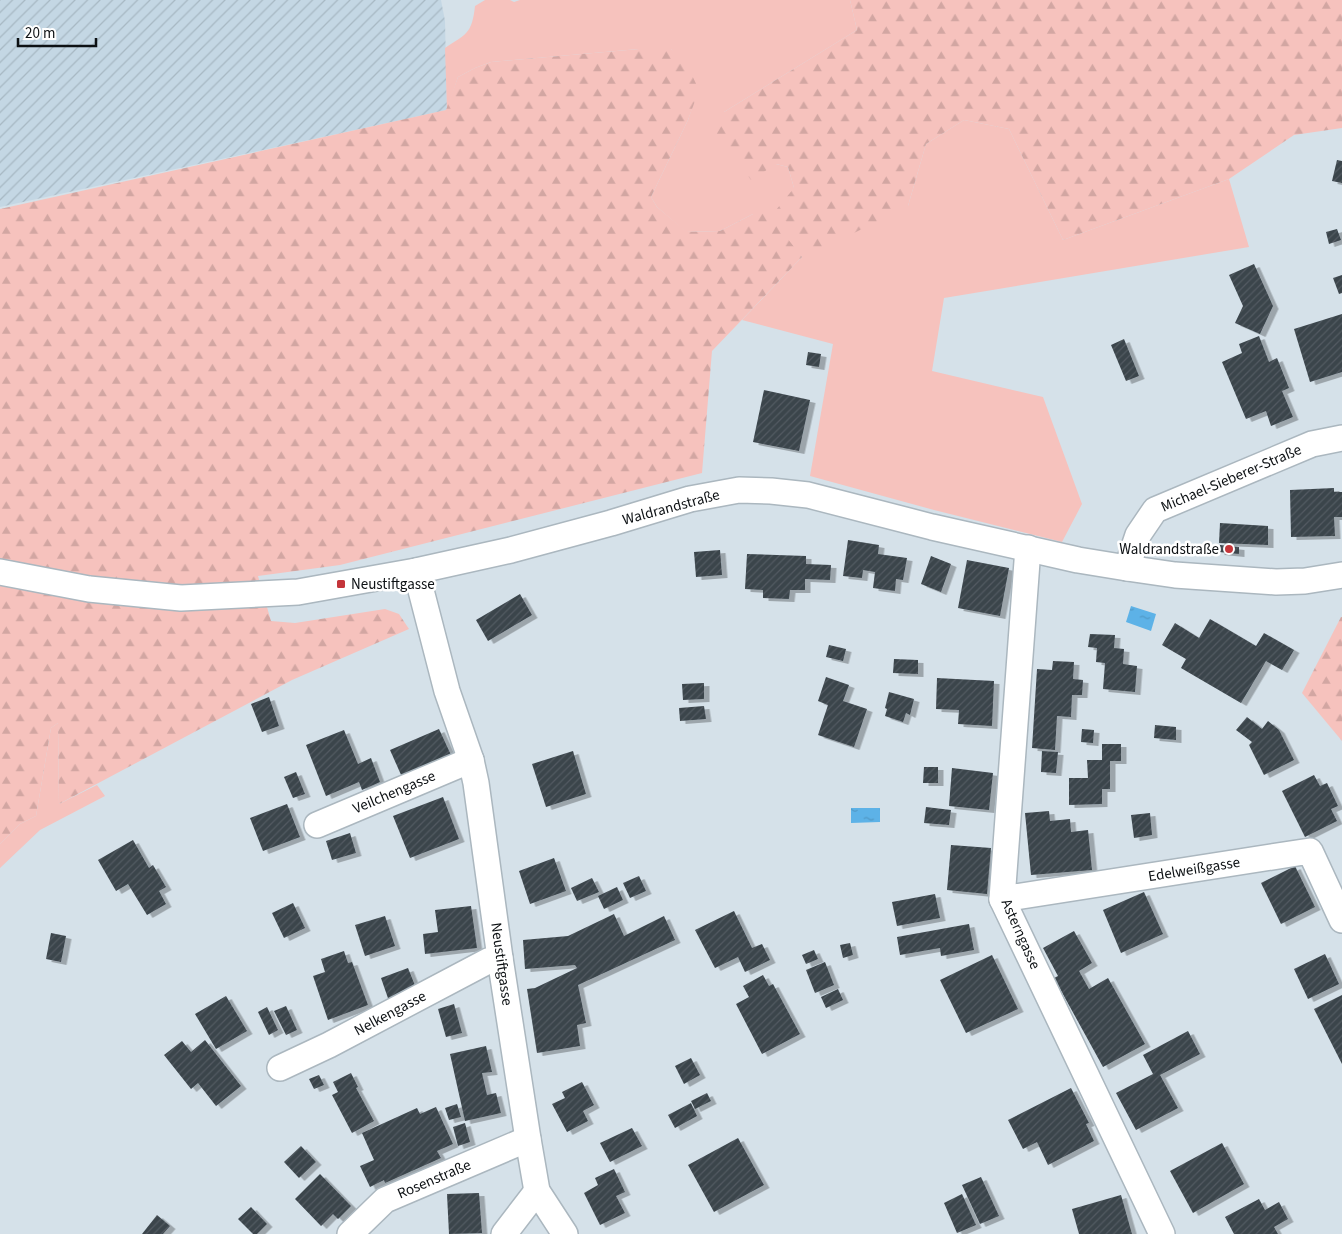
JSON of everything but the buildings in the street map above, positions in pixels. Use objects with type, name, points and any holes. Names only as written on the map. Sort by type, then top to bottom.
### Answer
[{"type":"street","name":"Michael-Sieberer-Straße","points":[[1127,568],[1138,534],[1155,510],[1312,444],[1342,438]]},
{"type":"street","name":"Waldrandstraße","points":[[416,571],[520,548],[690,499],[739,490],[808,495],[1078,560],[1175,575],[1276,582],[1305,581],[1342,575]]},
{"type":"street","name":"Asterngasse","points":[[1028,548],[1002,899],[1162,1234]]},
{"type":"street","points":[[0,572],[88,589],[182,598],[298,592],[416,571]]},
{"type":"street","name":"Neustiftgasse","points":[[416,571],[447,691],[471,760],[476,783],[500,958],[528,1140],[538,1190]]},
{"type":"street","name":"Veilchengasse","points":[[317,825],[471,760]]},
{"type":"street","name":"Edelweißgasse","points":[[1002,899],[1310,851],[1342,920]]},
{"type":"street","name":"Nelkengasse","points":[[280,1068],[328,1045],[488,961],[500,958]]},
{"type":"street","name":"Rosenstraße","points":[[350,1234],[385,1200],[528,1140]]},
{"type":"street","points":[[504,1234],[538,1190],[565,1234]]},
{"type":"shaded area","points":[[0,0],[441,0],[445,21],[447,110],[0,207]]},
{"type":"green space","points":[[485,0],[510,0],[514,2],[520,0],[850,0],[857,30],[724,112],[776,164],[788,167],[794,188],[908,206],[926,144],[964,120],[1009,129],[1063,240],[1229,179],[1249,247],[944,298],[932,371],[1043,397],[1082,504],[1062,542],[810,476],[833,344],[742,320],[802,257],[753,214],[720,231],[686,232],[657,207],[651,197],[688,120],[698,90],[671,49],[639,49],[491,62],[458,77],[447,110],[445,48],[467,32],[472,22],[475,6]]},
{"type":"green space","points":[[850,0],[1342,0],[1342,128],[1294,135],[1229,179],[1063,240],[1009,129],[964,120],[926,144],[908,206],[814,253],[776,210],[794,188],[788,167],[776,164],[751,180],[713,130],[724,112],[857,30]]},
{"type":"green space","points":[[639,49],[671,49],[689,69],[699,90],[688,120],[651,197],[657,207],[687,232],[720,231],[765,210],[802,257],[712,351],[702,473],[340,565],[258,576],[271,621],[295,623],[385,609],[399,614],[409,629],[292,680],[59,804],[58,723],[51,728],[36,816],[20,824],[0,844],[0,209],[446,110],[458,77],[491,62]]},
{"type":"green space","points":[[1342,617],[1342,741],[1302,693]]},
{"type":"green space","points":[[58,723],[59,804],[97,785],[105,796],[40,830],[0,868],[0,844],[20,824],[36,816],[51,728]]},
{"type":"water","points":[[1131,606],[1156,614],[1151,631],[1126,622]]},
{"type":"water","points":[[851,808],[880,808],[880,822],[851,823]]},
{"type":"place","name":"Waldrandstraße","points":[[1229,549]]},
{"type":"place","name":"Neustiftgasse","points":[[341,584]]}]
